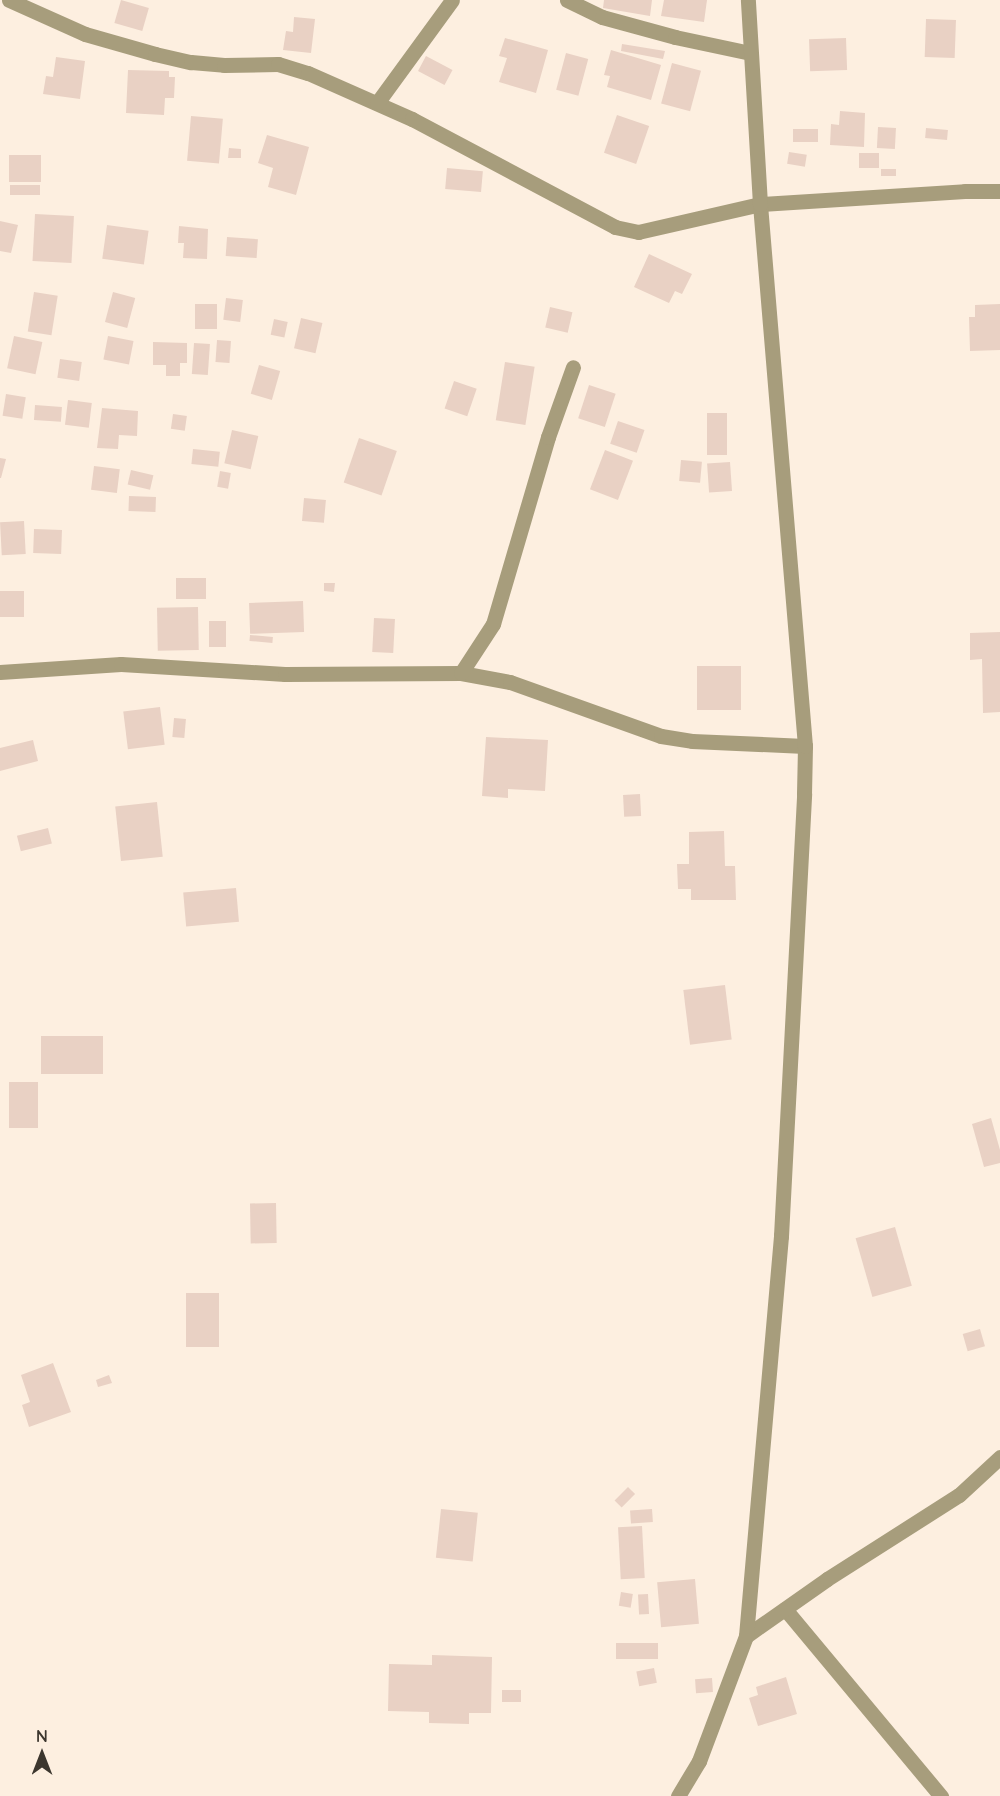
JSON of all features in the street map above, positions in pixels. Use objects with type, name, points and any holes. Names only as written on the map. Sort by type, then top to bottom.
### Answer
[{"type":"street","points":[[9,0],[84,34],[155,54],[191,62],[224,65],[278,64],[308,73],[431,129],[615,227],[638,232],[760,204],[965,191],[1000,191]]},
{"type":"street","points":[[376,103],[452,0]]},
{"type":"street","points":[[567,0],[602,17],[675,37],[750,53]]},
{"type":"street","points":[[678,1796],[699,1761],[746,1636],[782,1236],[805,746],[760,204],[748,0]]},
{"type":"street","points":[[461,673],[493,624],[548,437],[573,367]]},
{"type":"street","points":[[0,672],[121,664],[285,674],[461,673],[510,682],[661,736],[692,741],[805,746]]},
{"type":"street","points":[[746,1636],[959,1495],[1000,1457]]},
{"type":"street","points":[[785,1609],[941,1796]]},
{"type":"building","points":[[121,0],[149,8],[142,31],[114,23]]},
{"type":"building","points":[[604,0],[652,0],[650,16],[603,8]]},
{"type":"building","points":[[664,0],[707,0],[704,22],[661,16]]},
{"type":"building","points":[[294,17],[315,19],[311,53],[283,50],[286,31],[293,32]]},
{"type":"building","points":[[926,19],[956,20],[955,58],[925,57]]},
{"type":"building","points":[[505,38],[548,50],[536,93],[499,82],[507,58],[499,56]]},
{"type":"building","points":[[846,38],[847,70],[810,71],[809,39]]},
{"type":"building","points":[[622,44],[665,51],[663,59],[621,51]]},
{"type":"building","points":[[611,50],[661,65],[651,100],[607,87],[610,76],[604,75]]},
{"type":"building","points":[[566,53],[588,59],[578,96],[556,90]]},
{"type":"building","points":[[426,56],[452,70],[445,85],[418,71]]},
{"type":"building","points":[[56,57],[85,61],[80,99],[43,94],[46,76],[53,77]]},
{"type":"building","points":[[672,63],[701,71],[690,111],[661,104]]},
{"type":"building","points":[[128,70],[169,71],[169,77],[175,77],[174,98],[165,98],[164,115],[126,113]]},
{"type":"building","points":[[840,111],[865,113],[864,147],[830,145],[831,124],[839,125]]},
{"type":"building","points":[[617,115],[649,126],[636,164],[604,153]]},
{"type":"building","points":[[191,116],[223,119],[219,164],[187,161]]},
{"type":"building","points":[[878,127],[896,128],[895,149],[877,148]]},
{"type":"building","points":[[926,128],[948,130],[947,140],[925,138]]},
{"type":"building","points":[[793,129],[818,129],[818,142],[793,142]]},
{"type":"building","points":[[267,135],[309,147],[296,195],[268,187],[273,168],[258,163]]},
{"type":"building","points":[[229,148],[241,149],[241,158],[228,158]]},
{"type":"building","points":[[789,152],[807,155],[805,167],[787,164]]},
{"type":"building","points":[[859,153],[879,153],[879,168],[859,168]]},
{"type":"building","points":[[9,155],[41,155],[41,182],[9,182]]},
{"type":"building","points":[[447,168],[483,171],[481,192],[445,189]]},
{"type":"building","points":[[881,169],[896,169],[896,176],[881,176]]},
{"type":"building","points":[[10,185],[40,185],[40,195],[10,195]]},
{"type":"building","points":[[35,214],[74,216],[71,263],[33,261]]},
{"type":"building","points":[[0,221],[18,225],[11,253],[0,251]]},
{"type":"building","points":[[107,225],[149,231],[144,265],[102,259]]},
{"type":"building","points":[[179,226],[208,229],[207,259],[183,258],[184,243],[178,243]]},
{"type":"building","points":[[227,237],[258,239],[257,258],[226,256]]},
{"type":"building","points":[[649,254],[692,274],[682,294],[675,291],[669,303],[634,287]]},
{"type":"building","points":[[34,292],[58,296],[51,335],[28,332]]},
{"type":"building","points":[[113,292],[135,298],[127,328],[105,322]]},
{"type":"building","points":[[226,298],[243,300],[240,322],[223,320]]},
{"type":"building","points":[[195,304],[217,304],[217,329],[195,329]]},
{"type":"building","points":[[1000,304],[1000,350],[970,351],[969,317],[975,317],[975,305]]},
{"type":"building","points":[[550,307],[572,312],[568,333],[545,327]]},
{"type":"building","points":[[301,318],[322,323],[315,353],[294,348]]},
{"type":"building","points":[[274,319],[288,322],[284,338],[271,335]]},
{"type":"building","points":[[14,336],[42,342],[36,374],[7,368]]},
{"type":"building","points":[[108,336],[134,341],[129,365],[103,360]]},
{"type":"building","points":[[217,340],[231,341],[229,363],[215,362]]},
{"type":"building","points":[[153,342],[187,343],[187,363],[180,363],[180,376],[166,376],[166,365],[153,365]]},
{"type":"building","points":[[194,343],[210,344],[208,375],[192,374]]},
{"type":"building","points":[[60,359],[82,362],[79,381],[57,378]]},
{"type":"building","points":[[505,362],[535,367],[525,425],[496,420]]},
{"type":"building","points":[[259,365],[280,371],[272,400],[251,394]]},
{"type":"building","points":[[454,381],[477,389],[467,416],[445,408]]},
{"type":"building","points":[[589,385],[616,394],[605,427],[578,418]]},
{"type":"building","points":[[6,394],[26,397],[22,419],[3,416]]},
{"type":"building","points":[[68,400],[92,403],[89,428],[65,425]]},
{"type":"building","points":[[35,405],[62,407],[61,422],[34,420]]},
{"type":"building","points":[[102,408],[138,411],[137,436],[119,435],[118,449],[97,448]]},
{"type":"building","points":[[707,413],[727,413],[727,455],[707,455]]},
{"type":"building","points":[[173,414],[187,416],[185,431],[171,429]]},
{"type":"building","points":[[618,421],[644,430],[637,453],[610,444]]},
{"type":"building","points":[[232,430],[258,436],[251,469],[224,463]]},
{"type":"building","points":[[359,438],[397,451],[382,495],[344,482]]},
{"type":"building","points":[[193,449],[220,452],[218,467],[191,464]]},
{"type":"building","points":[[605,450],[633,461],[618,500],[590,489]]},
{"type":"building","points":[[0,458],[6,459],[1,478],[0,478]]},
{"type":"building","points":[[681,460],[702,462],[700,483],[679,481]]},
{"type":"building","points":[[730,462],[732,491],[709,493],[707,464]]},
{"type":"building","points":[[94,466],[120,469],[117,493],[91,490]]},
{"type":"building","points":[[131,470],[153,475],[150,490],[128,485]]},
{"type":"building","points":[[220,471],[231,473],[228,489],[217,487]]},
{"type":"building","points":[[129,496],[156,497],[155,512],[128,511]]},
{"type":"building","points":[[304,498],[326,500],[324,523],[302,521]]},
{"type":"building","points":[[24,521],[26,554],[2,555],[0,522]]},
{"type":"building","points":[[34,529],[62,530],[61,554],[33,553]]},
{"type":"building","points":[[176,578],[206,578],[206,599],[176,599]]},
{"type":"building","points":[[324,583],[335,583],[334,592],[324,591]]},
{"type":"building","points":[[0,591],[24,591],[24,617],[0,617]]},
{"type":"building","points":[[303,601],[304,632],[250,634],[249,603]]},
{"type":"building","points":[[198,607],[199,650],[158,651],[157,608]]},
{"type":"building","points":[[374,618],[395,619],[393,653],[372,652]]},
{"type":"building","points":[[209,621],[226,621],[226,647],[209,647]]},
{"type":"building","points":[[1000,632],[1000,712],[983,713],[982,659],[970,660],[970,633]]},
{"type":"building","points":[[250,635],[273,637],[272,643],[249,641]]},
{"type":"building","points":[[697,666],[741,666],[741,710],[697,710]]},
{"type":"building","points":[[160,707],[165,745],[128,749],[123,712]]},
{"type":"building","points":[[174,718],[186,719],[184,738],[172,737]]},
{"type":"building","points":[[486,737],[548,740],[545,791],[508,789],[508,798],[482,796]]},
{"type":"building","points":[[33,740],[38,761],[0,771],[0,748]]},
{"type":"building","points":[[640,794],[641,816],[624,817],[623,795]]},
{"type":"building","points":[[157,802],[163,857],[121,861],[115,806]]},
{"type":"building","points":[[48,828],[52,844],[21,851],[17,836]]},
{"type":"building","points":[[724,831],[725,866],[735,866],[736,900],[691,900],[691,889],[678,889],[677,864],[689,864],[689,832]]},
{"type":"building","points":[[236,888],[239,922],[186,926],[183,893]]},
{"type":"building","points":[[725,985],[732,1040],[690,1045],[683,990]]},
{"type":"building","points":[[41,1036],[103,1036],[103,1074],[41,1074]]},
{"type":"building","points":[[9,1082],[38,1082],[38,1128],[9,1128]]},
{"type":"building","points":[[991,1118],[1000,1150],[1000,1163],[984,1167],[972,1124]]},
{"type":"building","points":[[250,1203],[276,1203],[277,1243],[251,1243]]},
{"type":"building","points":[[895,1227],[912,1286],[872,1297],[856,1238]]},
{"type":"building","points":[[186,1293],[219,1293],[219,1347],[186,1347]]},
{"type":"building","points":[[980,1329],[985,1346],[968,1351],[963,1334]]},
{"type":"building","points":[[53,1363],[71,1412],[29,1427],[22,1405],[30,1402],[21,1375]]},
{"type":"building","points":[[109,1375],[112,1383],[98,1387],[96,1380]]},
{"type":"building","points":[[628,1487],[635,1494],[622,1508],[615,1500]]},
{"type":"building","points":[[441,1509],[478,1513],[473,1562],[436,1558]]},
{"type":"building","points":[[652,1509],[653,1522],[631,1524],[630,1511]]},
{"type":"building","points":[[642,1526],[645,1578],[621,1579],[618,1527]]},
{"type":"building","points":[[695,1579],[699,1624],[661,1627],[657,1582]]},
{"type":"building","points":[[621,1592],[633,1594],[631,1608],[619,1606]]},
{"type":"building","points":[[648,1594],[649,1614],[639,1614],[638,1595]]},
{"type":"building","points":[[616,1643],[658,1643],[658,1659],[616,1659]]},
{"type":"building","points":[[432,1655],[492,1657],[491,1713],[469,1713],[469,1724],[429,1723],[429,1712],[388,1711],[389,1664],[432,1665]]},
{"type":"building","points":[[654,1668],[657,1683],[639,1686],[636,1671]]},
{"type":"building","points":[[786,1677],[797,1714],[758,1726],[749,1698],[758,1695],[756,1687]]},
{"type":"building","points":[[712,1678],[713,1692],[696,1693],[695,1679]]},
{"type":"building","points":[[502,1690],[521,1690],[521,1702],[502,1702]]}]
